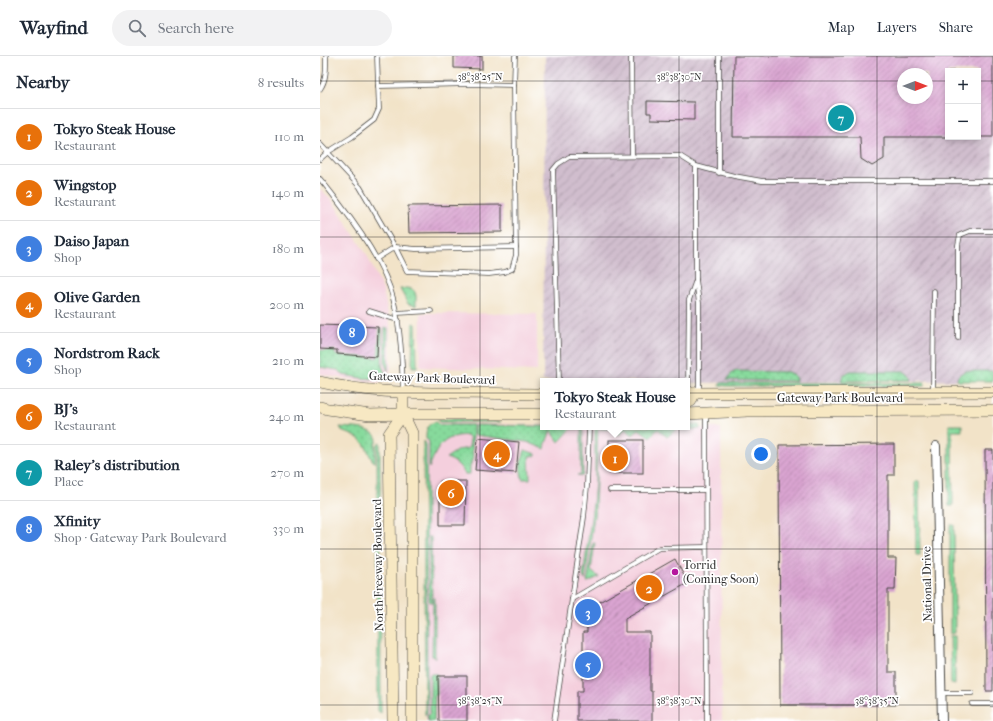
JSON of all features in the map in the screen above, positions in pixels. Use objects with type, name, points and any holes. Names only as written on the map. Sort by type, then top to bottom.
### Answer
[{"type":"street","name":"Gateway Park Boulevard","points":[[320,382],[333,385],[403,393],[540,394]]},
{"type":"street","name":"Gateway Park Boulevard","points":[[691,393],[993,392]]},
{"type":"street","points":[[403,393],[403,414],[412,433],[412,721]]},
{"type":"street","points":[[690,402],[691,393]]},
{"type":"street","points":[[320,407],[328,410],[370,415],[540,414]]},
{"type":"street","name":"Gateway Park Boulevard","points":[[690,414],[748,411],[993,410]]},
{"type":"street","name":"North Freeway Boulevard","points":[[393,721],[389,434],[403,414]]},
{"type":"street","name":"National Drive","points":[[936,446],[942,721]]},
{"type":"lane","points":[[320,89],[323,84],[326,71],[326,56]]},
{"type":"lane","points":[[320,159],[374,120],[379,109],[377,56]]},
{"type":"lane","points":[[320,144],[360,187],[395,248],[406,272],[489,274],[506,272],[512,269],[516,255],[515,56]]},
{"type":"lane","points":[[631,56],[632,156]]},
{"type":"lane","points":[[718,56],[719,173]]},
{"type":"lane","points":[[378,86],[469,84],[514,85]]},
{"type":"lane","points":[[559,378],[553,170],[558,164],[569,157],[680,156],[696,166],[719,173],[762,180],[993,180]]},
{"type":"lane","points":[[691,393],[699,387],[699,304],[696,280],[696,166]]},
{"type":"lane","points":[[320,179],[352,220],[376,259],[393,296],[398,320],[402,360],[403,393]]},
{"type":"lane","points":[[958,338],[958,245],[960,235],[970,231],[993,231]]},
{"type":"lane","points":[[376,259],[395,248],[516,247]]},
{"type":"lane","points":[[688,378],[689,300],[696,280]]},
{"type":"lane","points":[[933,392],[934,291]]},
{"type":"lane","points":[[369,311],[398,320]]},
{"type":"lane","points":[[397,313],[431,311]]},
{"type":"lane","points":[[706,413],[705,490],[707,721]]},
{"type":"lane","points":[[554,721],[584,517],[587,490],[589,430]]},
{"type":"lane","points":[[610,490],[705,490]]},
{"type":"lane","points":[[572,599],[659,548],[706,547]]},
{"type":"lane","points":[[942,693],[972,693]]},
{"type":"lane","points":[[972,704],[993,704]]},
{"type":"shaded area","points":[[545,56],[993,56],[993,380],[690,383],[690,378],[543,378]]},
{"type":"shaded area","points":[[320,189],[331,199],[367,255],[383,290],[390,323],[391,369],[385,380],[378,383],[320,374]]},
{"type":"shaded area","points":[[421,313],[537,314],[537,371],[420,367]]},
{"type":"shaded area","points":[[436,423],[540,425],[540,430],[690,430],[690,428],[721,428],[722,721],[426,721],[426,438]]},
{"type":"green space","points":[[410,288],[416,294],[416,306],[408,304],[400,289]]},
{"type":"green space","points":[[413,323],[416,324],[417,367],[412,367]]},
{"type":"green space","points":[[380,328],[382,328],[382,366],[385,373],[381,378],[361,378],[343,375],[338,370],[320,367],[320,350],[335,351],[335,355],[378,358]]},
{"type":"green space","points":[[385,328],[388,328],[388,371],[385,364]]},
{"type":"green space","points":[[736,371],[788,372],[795,376],[796,381],[727,380],[732,373]]},
{"type":"green space","points":[[850,371],[904,371],[909,374],[912,380],[841,381],[843,375]]},
{"type":"green space","points":[[966,371],[993,371],[993,381],[957,381],[958,376]]},
{"type":"green space","points":[[721,383],[925,383],[924,386],[726,386],[719,385]]},
{"type":"green space","points":[[437,419],[490,419],[501,422],[439,422]]},
{"type":"green space","points":[[436,422],[439,425],[473,425],[473,457],[470,467],[470,474],[465,474],[457,464],[446,458],[458,450],[469,448],[470,438],[467,436],[452,438],[442,443],[429,468],[429,441],[426,439],[427,430],[430,424]]},
{"type":"green space","points":[[475,425],[540,426],[540,430],[551,430],[545,449],[527,442],[475,435]]},
{"type":"green space","points":[[690,425],[699,425],[700,429],[690,429]]},
{"type":"green space","points":[[949,425],[962,425],[962,431],[952,431],[953,506],[949,506]]},
{"type":"green space","points":[[340,427],[368,430],[376,436],[375,463],[361,441],[355,436],[343,432]]},
{"type":"green space","points":[[551,430],[570,430],[559,442]]},
{"type":"green space","points":[[581,430],[583,430],[583,476],[577,475],[581,474]]},
{"type":"green space","points":[[595,430],[598,430],[595,509],[585,580],[583,576],[595,482]]},
{"type":"green space","points":[[612,430],[624,430],[619,435]]},
{"type":"green space","points":[[626,430],[638,430],[633,435]]},
{"type":"green space","points":[[640,430],[657,430],[650,437]]},
{"type":"green space","points":[[659,430],[676,430],[667,437]]},
{"type":"green space","points":[[423,441],[426,444],[427,713],[425,715]]},
{"type":"green space","points":[[380,442],[381,713],[378,711],[377,444]]},
{"type":"green space","points":[[525,450],[536,454],[536,456],[529,456],[530,479],[522,479],[520,465]]},
{"type":"green space","points":[[915,481],[919,481],[920,555],[916,555]]},
{"type":"green space","points":[[950,525],[954,525],[955,633],[950,634]]},
{"type":"green space","points":[[429,537],[431,537],[432,602],[429,602]]},
{"type":"green space","points":[[593,543],[595,543],[591,571],[599,577],[587,582]]},
{"type":"green space","points":[[433,598],[435,598],[435,658],[432,656]]},
{"type":"green space","points":[[950,636],[955,636],[955,685],[951,684]]},
{"type":"green space","points":[[430,674],[437,674],[437,695],[435,695],[434,721],[428,721],[427,716],[430,713]]},
{"type":"building","points":[[454,56],[482,56],[482,69],[454,68]]},
{"type":"building","points":[[734,56],[993,56],[993,137],[981,137],[981,68],[945,68],[945,137],[884,137],[884,159],[872,166],[861,159],[860,137],[733,137]]},
{"type":"building","points":[[647,101],[694,102],[694,120],[651,119],[651,113],[647,113]]},
{"type":"building","points":[[502,205],[502,232],[409,233],[408,206]]},
{"type":"building","points":[[320,325],[378,327],[377,357],[337,354],[337,350],[320,349]]},
{"type":"building","points":[[478,438],[519,442],[516,473],[475,470]]},
{"type":"building","points":[[609,440],[643,440],[643,473],[609,473]]},
{"type":"building","points":[[894,444],[894,475],[888,475],[888,558],[896,558],[895,590],[888,590],[888,672],[896,672],[896,705],[780,705],[779,445]]},
{"type":"building","points":[[985,450],[993,450],[993,691],[986,691]]},
{"type":"building","points":[[440,481],[466,481],[465,525],[440,525]]},
{"type":"building","points":[[675,559],[688,583],[625,618],[625,632],[650,632],[650,691],[652,691],[652,721],[577,721],[577,691],[583,691],[583,632],[587,632],[587,609]]},
{"type":"building","points":[[438,676],[467,676],[467,721],[439,721]]},
{"type":"place","name":"Raley's distribution","points":[[841,118]]},
{"type":"place","name":"Xfinity","points":[[352,332]]},
{"type":"place","name":"Olive Garden","points":[[497,454]]},
{"type":"place","name":"Tokyo Steak House","points":[[615,458]]},
{"type":"place","name":"BJ's","points":[[451,493]]},
{"type":"place","name":"Torrid (Coming Soon)","points":[[675,572]]},
{"type":"place","name":"Wingstop","points":[[649,588]]},
{"type":"place","name":"Daiso Japan","points":[[588,612]]},
{"type":"place","name":"Nordstrom Rack","points":[[588,665]]}]
